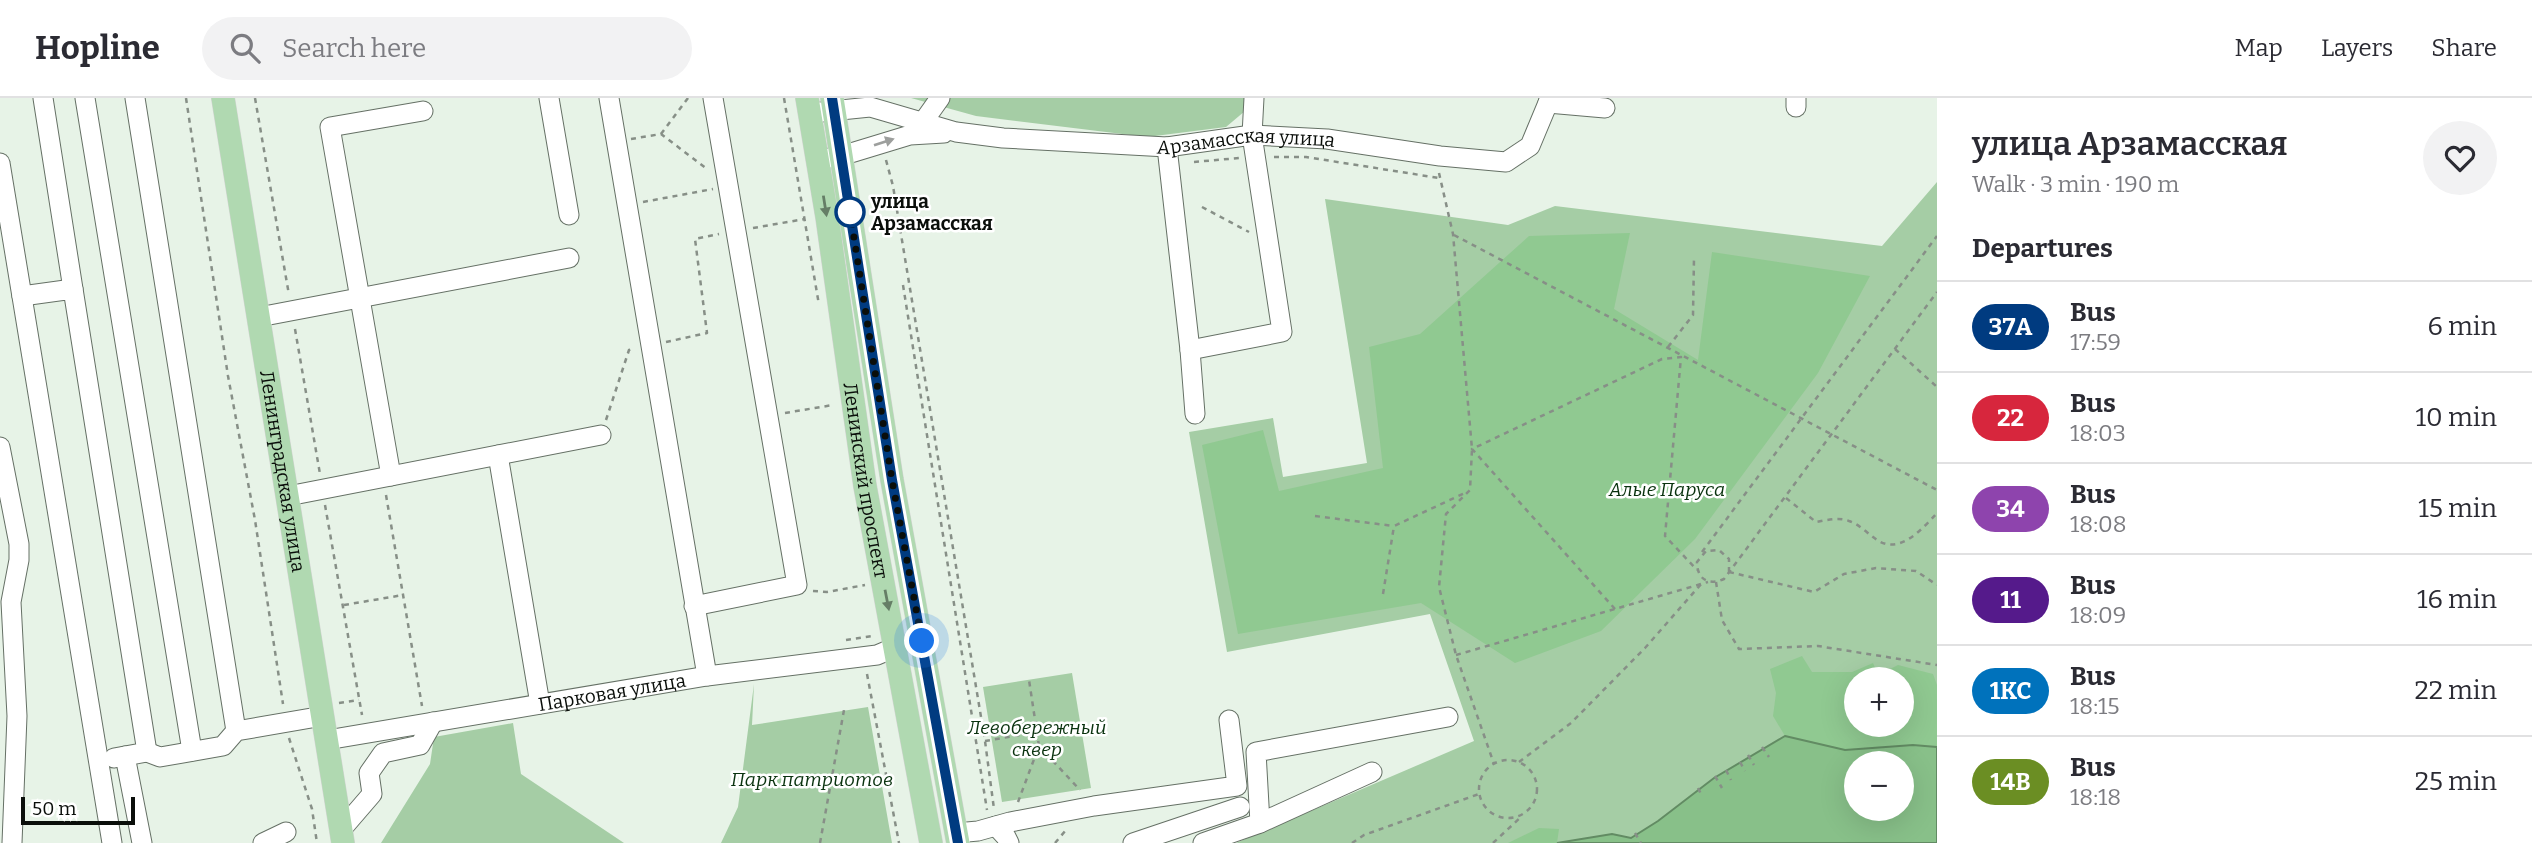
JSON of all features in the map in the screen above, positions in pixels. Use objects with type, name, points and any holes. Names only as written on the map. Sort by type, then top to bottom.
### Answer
[{"type":"main road","name":"Ленинградская улица","points":[[223,98],[342,836]]},
{"type":"main road","name":"Ленинский проспект","points":[[833,104],[892,480],[957,838]]},
{"type":"main road","name":"Ленинский проспект","points":[[808,106],[818,159],[864,486],[930,840]]},
{"type":"main road","points":[[930,840],[957,838]]},
{"type":"street","points":[[43,98],[147,752]]},
{"type":"street","points":[[85,98],[192,751]]},
{"type":"street","points":[[135,98],[236,731]]},
{"type":"street","points":[[549,98],[569,215]]},
{"type":"street","points":[[609,98],[707,676]]},
{"type":"street","points":[[694,606],[797,585],[713,98]]},
{"type":"street","points":[[923,122],[940,98]]},
{"type":"street","points":[[1191,351],[1282,332],[1252,135],[1254,98]]},
{"type":"street","points":[[1549,101],[1605,108]]},
{"type":"street","name":"Арзамасская улица","points":[[833,104],[894,106],[923,122],[956,132],[1003,138],[1167,147],[1252,135],[1327,139],[1506,163],[1530,146],[1549,101]]},
{"type":"street","name":"Ленинский проспект","points":[[808,106],[833,104]]},
{"type":"street","points":[[387,477],[360,298],[330,127],[423,111]]},
{"type":"street","name":"Арзамасская улица","points":[[818,159],[841,156],[910,135],[956,132]]},
{"type":"street","points":[[1167,147],[1191,351],[1195,414]]},
{"type":"street","points":[[0,163],[112,843]]},
{"type":"street","points":[[259,317],[569,258]]},
{"type":"street","points":[[22,296],[73,289]]},
{"type":"street","points":[[288,496],[601,435]]},
{"type":"street","points":[[0,447],[19,544],[19,560],[11,602],[17,716],[12,843]]},
{"type":"street","points":[[498,455],[540,704]]},
{"type":"street","name":"Парковая улица","points":[[327,740],[428,717],[540,704],[707,676],[877,655],[896,647]]},
{"type":"street","points":[[98,760],[147,752],[160,757],[223,746],[236,731],[323,716]]},
{"type":"street","points":[[342,836],[372,794],[369,773],[383,753],[420,746],[428,717]]},
{"type":"street","points":[[1260,823],[1256,752],[1448,717]]},
{"type":"street","points":[[1229,720],[1237,786]]},
{"type":"street","points":[[125,756],[142,843]]},
{"type":"street","points":[[1203,843],[1260,823],[1372,772]]},
{"type":"street","points":[[957,838],[999,825],[1094,806],[1258,784]]},
{"type":"street","points":[[1133,843],[1240,807]]},
{"type":"street","points":[[999,825],[1009,843]]},
{"type":"street","points":[[263,843],[286,832]]},
{"type":"path","points":[[186,98],[228,376],[255,520],[289,741],[312,809],[317,843]]},
{"type":"path","points":[[255,98],[365,733]]},
{"type":"path","points":[[616,142],[661,134],[688,98]]},
{"type":"path","points":[[661,134],[729,186]]},
{"type":"path","points":[[874,145],[887,160],[893,186],[999,825]]},
{"type":"path","points":[[1440,156],[1439,178],[1451,215],[1472,449],[1469,490],[1446,514],[1439,587],[1456,655],[1494,764]]},
{"type":"path","points":[[626,205],[729,186]]},
{"type":"path","points":[[1202,206],[1268,243]]},
{"type":"path","points":[[601,435],[629,350],[707,333],[695,239],[804,219]]},
{"type":"path","points":[[1453,234],[1937,491]]},
{"type":"path","points":[[1697,570],[1696,562],[1700,554],[1937,236]]},
{"type":"path","points":[[1668,348],[1693,315],[1694,258]]},
{"type":"path","points":[[903,285],[999,825]]},
{"type":"path","points":[[1456,655],[1724,579],[1937,292]]},
{"type":"path","points":[[1895,349],[1937,387]]},
{"type":"path","points":[[1472,449],[1662,359],[1681,357],[1665,537],[1697,570],[1701,578],[1708,582]]},
{"type":"path","points":[[768,416],[835,405]]},
{"type":"path","points":[[1472,449],[1615,609]]},
{"type":"path","points":[[387,477],[403,596],[428,717]]},
{"type":"path","points":[[1315,516],[1394,526],[1469,490]]},
{"type":"path","points":[[1786,498],[1816,522],[1834,519],[1849,521],[1880,542],[1894,545],[1917,534],[1937,513]]},
{"type":"path","points":[[1383,594],[1394,526]]},
{"type":"path","points":[[1700,554],[1712,549],[1719,550],[1729,559],[1729,572]]},
{"type":"path","points":[[1729,572],[1814,592],[1844,574],[1876,568],[1916,571],[1937,585]]},
{"type":"path","points":[[1716,582],[1722,620],[1739,649],[1818,646],[1937,665]]},
{"type":"path","points":[[1519,762],[1571,723],[1645,648],[1703,583]]},
{"type":"path","points":[[797,585],[815,592],[865,585]]},
{"type":"path","points":[[343,605],[403,596]]},
{"type":"path","points":[[864,656],[899,843]]},
{"type":"path","points":[[1029,680],[1039,746],[1094,806]]},
{"type":"path","points":[[820,843],[844,710]]},
{"type":"path","points":[[985,741],[1037,732]]},
{"type":"path","points":[[999,825],[1039,746]]},
{"type":"path","points":[[1762,747],[1769,757]]},
{"type":"path","points":[[1748,755],[1754,765]]},
{"type":"path","points":[[1493,843],[1525,813],[1534,803],[1537,786],[1530,770],[1519,762],[1505,760],[1494,764],[1482,775],[1479,794],[1482,803],[1495,816],[1513,818],[1525,813]]},
{"type":"path","points":[[1740,762],[1745,771]]},
{"type":"path","points":[[1726,770],[1731,780]]},
{"type":"path","points":[[1715,776],[1722,788]]},
{"type":"path","points":[[1698,788],[1702,796]]},
{"type":"path","points":[[1352,843],[1364,835],[1479,794]]},
{"type":"path","points":[[1635,833],[1641,843]]},
{"type":"green space","points":[[911,98],[1244,98],[1245,111],[1226,127],[1147,137],[976,116]]},
{"type":"green space","name":"Алые Паруса","points":[[1937,182],[1937,747],[1913,745],[1845,750],[1785,736],[1714,778],[1631,838],[1612,834],[1557,843],[1236,843],[1474,741],[1430,614],[1227,652],[1189,432],[1273,418],[1283,477],[1367,463],[1325,199],[1508,225],[1555,206],[1882,246]]},
{"type":"green space","points":[[1630,233],[1614,309],[1698,360],[1712,252],[1870,276],[1818,373],[1695,539],[1601,631],[1515,663],[1421,603],[1238,634],[1202,445],[1263,430],[1279,491],[1383,468],[1369,347],[1420,334],[1529,236]]},
{"type":"green space","points":[[1802,656],[1812,672],[1844,672],[1844,737],[1914,737],[1914,669],[1933,674],[1937,685],[1937,747],[1913,745],[1845,750],[1785,736],[1773,716],[1776,693],[1770,669]]},
{"type":"green space","name":"Левобережный сквер","points":[[1072,673],[1091,788],[1002,802],[983,687]]},
{"type":"green space","name":"Парк патриотов","points":[[754,684],[752,725],[868,707],[892,843],[721,843],[738,807]]},
{"type":"green space","points":[[513,723],[521,774],[624,843],[381,843],[430,764],[434,737]]},
{"type":"green space","points":[[1539,828],[1559,829],[1557,843],[1508,843]]},
{"type":"shaded area","points":[[1785,736],[1845,750],[1913,745],[1937,747],[1937,843],[1557,843],[1612,834],[1631,838],[1714,778]]},
{"type":"bus line","name":"37А","points":[[832,98],[892,480],[958,843]]},
{"type":"place","name":"улица Арзамасская","points":[[850,212]]},
{"type":"route","points":[[850,212],[892,480],[922,641]]}]
